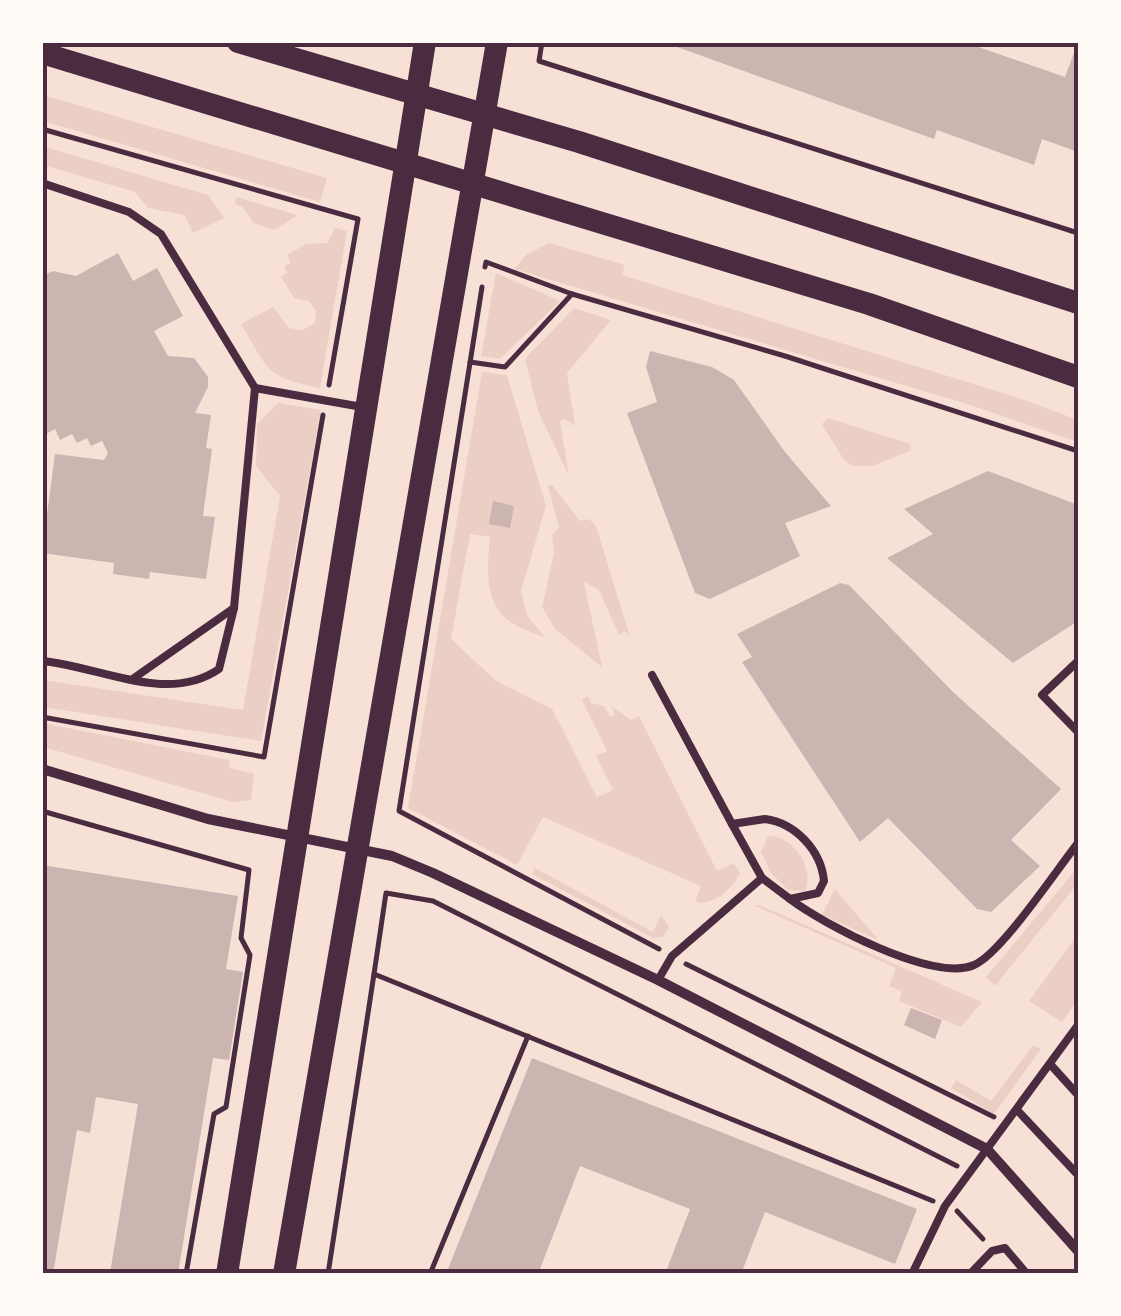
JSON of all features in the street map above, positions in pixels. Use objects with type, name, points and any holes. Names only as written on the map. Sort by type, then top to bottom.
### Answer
[{"type":"main road","points":[[238,42],[894,240],[1078,303]]},
{"type":"main road","points":[[227,1274],[281,958],[294,837],[425,42]]},
{"type":"main road","points":[[284,1274],[497,42]]},
{"type":"main road","points":[[42,53],[884,309],[1078,377]]},
{"type":"street","points":[[42,769],[208,820],[392,856],[433,872],[658,980],[987,1149],[1078,1250]]},
{"type":"lane","points":[[42,184],[129,212],[161,234],[254,388],[234,608],[219,670],[198,684],[164,685],[42,661]]},
{"type":"lane","points":[[254,388],[366,408]]},
{"type":"lane","points":[[134,678],[234,608]]},
{"type":"lane","points":[[1078,661],[1042,696],[1078,732]]},
{"type":"lane","points":[[652,675],[762,878],[814,917],[857,939],[941,967],[966,968],[994,948],[1078,843]]},
{"type":"lane","points":[[732,824],[776,820],[794,830],[816,855],[824,874],[822,887],[812,896],[790,899]]},
{"type":"lane","points":[[658,980],[672,956],[762,878]]},
{"type":"lane","points":[[912,1274],[946,1206],[1078,1025]]},
{"type":"lane","points":[[1050,1064],[1078,1095]]},
{"type":"lane","points":[[1018,1110],[1078,1175]]},
{"type":"lane","points":[[970,1274],[992,1251],[1005,1248],[1026,1274]]},
{"type":"path","points":[[542,42],[539,61],[1078,232]]},
{"type":"path","points":[[42,129],[358,219],[264,756],[42,717]]},
{"type":"path","points":[[1006,1123],[672,956],[399,811],[486,262],[572,294],[785,356],[1078,450]]},
{"type":"path","points":[[470,362],[506,368],[572,294]]},
{"type":"path","points":[[42,810],[248,870],[241,938],[250,955],[226,1106],[214,1114],[186,1274]]},
{"type":"path","points":[[328,1274],[386,892],[433,902],[969,1173]]},
{"type":"path","points":[[374,974],[961,1212],[992,1251]]},
{"type":"path","points":[[430,1274],[528,1036]]},
{"type":"path","points":[[203,1173],[210,1178]]},
{"type":"path","points":[[189,1255],[198,1253]]},
{"type":"shaded area","points":[[43,95],[327,178],[320,202],[43,121]]},
{"type":"shaded area","points":[[42,146],[208,195],[224,218],[193,233],[184,215],[148,208],[135,192],[43,165]]},
{"type":"shaded area","points":[[236,197],[298,215],[274,230],[253,223],[243,207],[235,204]]},
{"type":"shaded area","points":[[335,228],[347,231],[320,388],[288,380],[270,369],[241,324],[273,307],[289,328],[303,330],[315,323],[316,311],[309,301],[294,298],[281,277],[287,273],[284,266],[291,263],[287,255],[306,244],[327,243]]},
{"type":"shaded area","points":[[549,243],[625,265],[622,275],[1019,398],[1078,420],[1078,442],[967,404],[514,269],[527,254]]},
{"type":"shaded area","points":[[496,273],[560,301],[500,359],[481,356]]},
{"type":"shaded area","points":[[574,308],[611,320],[567,373],[575,426],[563,418],[560,422],[569,476],[538,411],[525,359]]},
{"type":"shaded area","points":[[482,372],[507,375],[546,506],[521,591],[527,616],[545,637],[503,616],[488,578],[490,537],[470,534],[451,639],[495,680],[552,709],[597,797],[613,790],[596,756],[607,751],[582,700],[588,696],[591,703],[604,706],[610,717],[615,715],[612,707],[631,720],[639,716],[717,871],[734,863],[740,873],[715,899],[695,902],[701,886],[543,817],[517,865],[408,808]]},
{"type":"shaded area","points":[[278,403],[321,410],[261,741],[43,707],[43,680],[243,710],[280,496],[256,466],[257,424]]},
{"type":"shaded area","points":[[828,418],[910,444],[911,450],[873,466],[853,466],[844,460],[822,424]]},
{"type":"shaded area","points":[[552,485],[580,521],[589,519],[596,526],[630,637],[625,631],[619,635],[599,590],[584,582],[602,667],[555,629],[542,607],[554,553],[552,536],[559,527],[548,486]]},
{"type":"shaded area","points":[[43,723],[229,760],[230,768],[254,774],[251,800],[233,802],[43,747]]},
{"type":"shaded area","points":[[768,836],[786,841],[800,854],[807,873],[805,891],[788,890],[771,873],[761,852]]},
{"type":"shaded area","points":[[1078,867],[1078,883],[995,986],[986,977]]},
{"type":"shaded area","points":[[535,868],[653,932],[661,915],[669,927],[663,937],[653,938],[532,874]]},
{"type":"shaded area","points":[[835,889],[877,938],[876,939],[822,915]]},
{"type":"shaded area","points":[[753,905],[982,1002],[961,1027],[899,1001],[902,991],[889,986],[896,968]]},
{"type":"shaded area","points":[[1078,934],[1078,999],[1062,1022],[1029,1001]]},
{"type":"shaded area","points":[[1033,1045],[1041,1049],[994,1114],[951,1088],[956,1080],[991,1101]]},
{"type":"building","points":[[663,42],[964,42],[1065,77],[1078,42],[1078,152],[1042,139],[1034,165],[937,130],[934,139]]},
{"type":"building","points":[[118,253],[133,281],[157,268],[183,316],[154,331],[168,356],[194,358],[208,377],[208,387],[195,413],[211,415],[206,448],[212,449],[203,516],[215,517],[206,579],[150,572],[149,579],[113,574],[114,563],[42,553],[55,454],[104,460],[108,453],[102,441],[91,446],[87,438],[77,443],[72,434],[60,440],[55,429],[46,434],[42,427],[42,276],[53,271],[76,276]]},
{"type":"building","points":[[650,351],[712,367],[734,380],[785,452],[831,506],[785,523],[800,556],[710,599],[695,593],[627,413],[657,402],[646,367]]},
{"type":"building","points":[[988,471],[1078,505],[1078,621],[1013,663],[887,558],[933,534],[904,509]]},
{"type":"building","points":[[493,501],[514,506],[510,528],[489,524]]},
{"type":"building","points":[[840,583],[849,585],[953,692],[1061,789],[1011,840],[1040,866],[991,912],[977,909],[888,818],[860,842],[742,662],[752,657],[737,634]]},
{"type":"building","points":[[42,865],[238,896],[226,969],[243,972],[229,1060],[213,1058],[178,1274],[110,1273],[138,1104],[96,1097],[90,1133],[77,1130],[53,1274],[42,1274]]},
{"type":"building","points":[[911,1008],[942,1020],[935,1039],[904,1025]]},
{"type":"building","points":[[532,1058],[917,1209],[895,1264],[765,1212],[741,1274],[665,1274],[690,1209],[580,1166],[538,1274],[446,1274]]}]
